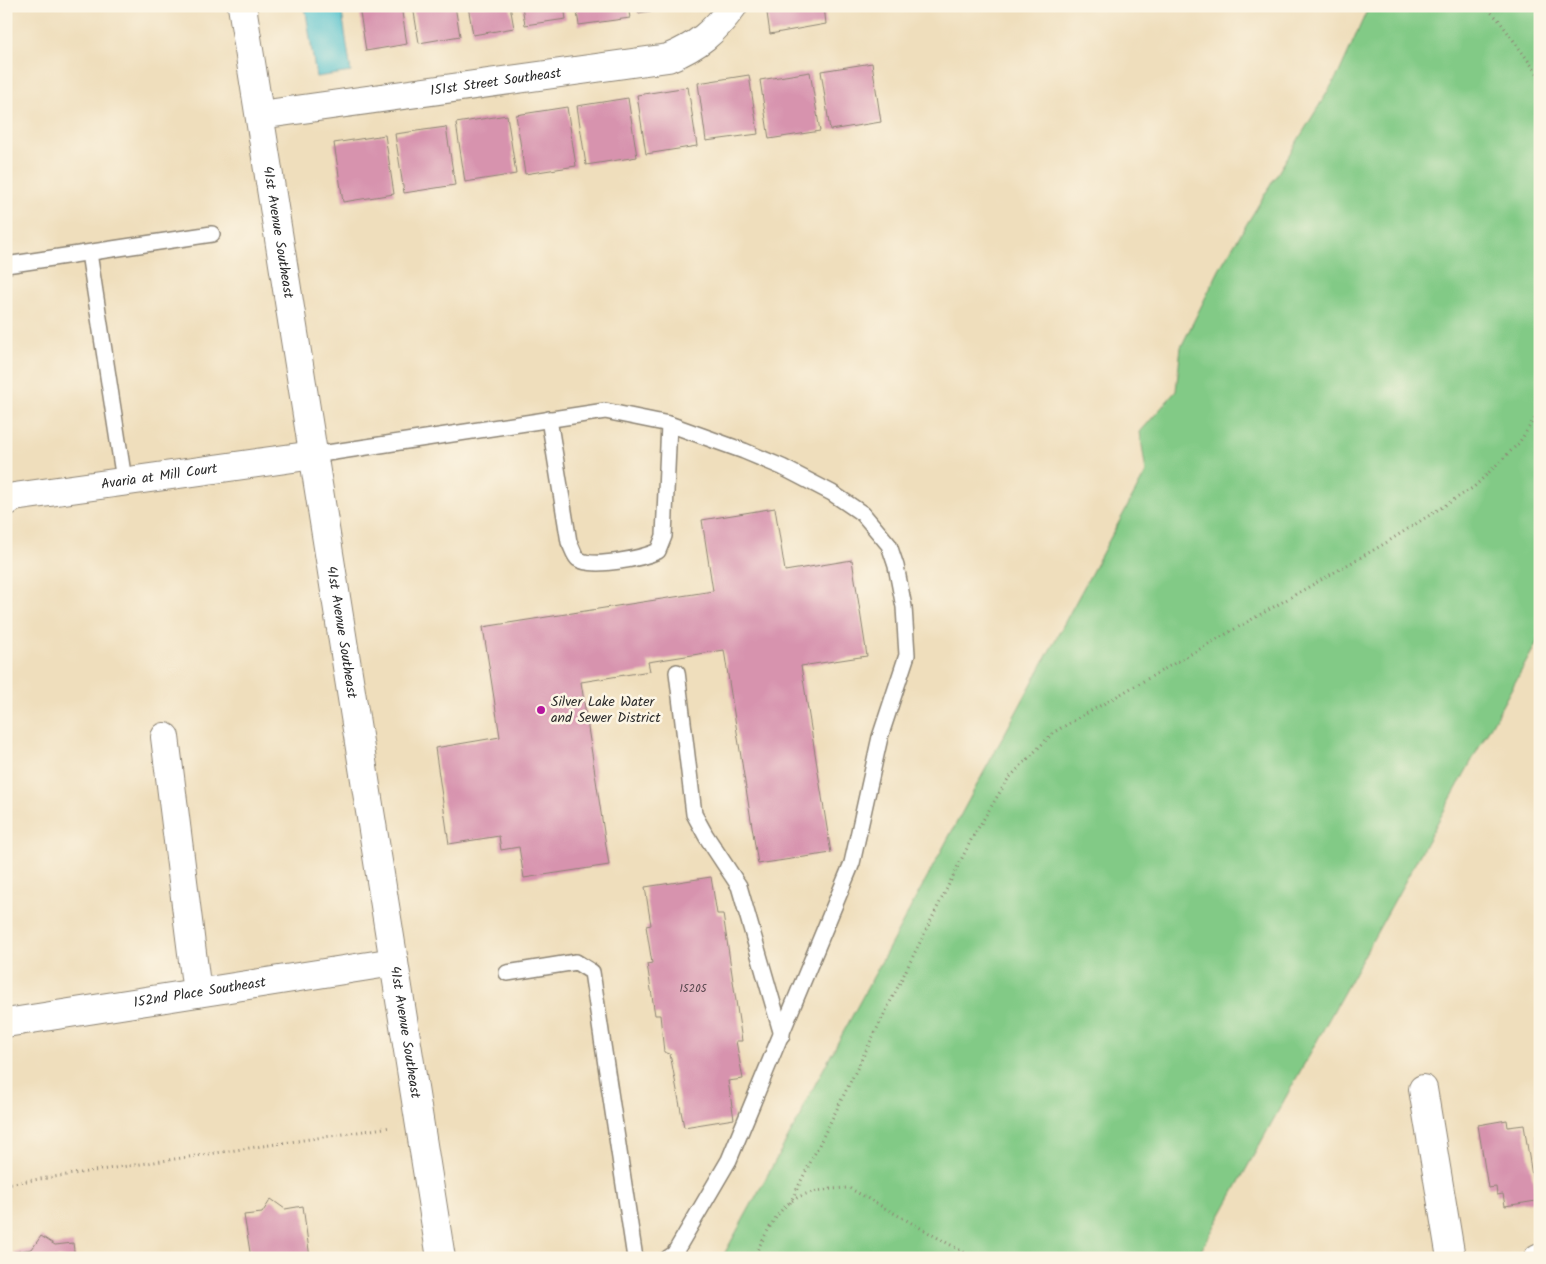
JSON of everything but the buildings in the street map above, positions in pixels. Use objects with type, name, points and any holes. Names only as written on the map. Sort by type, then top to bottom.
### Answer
[{"type":"street","name":"41st Avenue Southeast","points":[[242,6],[441,1258]]},
{"type":"street","name":"151st Street Southeast","points":[[260,115],[668,58],[693,48],[726,16]]},
{"type":"street","name":"Avaria at Mill Court","points":[[6,502],[14,497],[124,480],[314,455]]},
{"type":"street","points":[[165,737],[197,992]]},
{"type":"street","name":"152nd Place Southeast","points":[[6,1023],[394,962]]},
{"type":"street","points":[[1424,1089],[1451,1258]]},
{"type":"lane","points":[[6,265],[212,234]]},
{"type":"lane","points":[[89,253],[124,480]]},
{"type":"lane","points":[[314,455],[605,411],[669,424],[782,467],[832,493],[863,514],[888,545],[896,566],[904,607],[907,655],[880,737],[852,863],[729,1160],[674,1254],[668,1258]]},
{"type":"lane","points":[[549,419],[569,542],[577,559],[590,564],[647,556],[658,551],[664,536],[669,424]]},
{"type":"lane","points":[[676,672],[694,814],[739,886],[782,1035]]},
{"type":"lane","points":[[508,973],[576,962],[592,972],[636,1258]]},
{"type":"path","points":[[1484,6],[1498,19],[1540,78]]},
{"type":"path","points":[[790,1202],[972,838],[1008,779],[1054,732],[1384,544],[1474,487],[1518,443],[1540,410]]},
{"type":"path","points":[[6,1184],[355,1130],[420,1124]]},
{"type":"path","points":[[753,1258],[778,1212],[790,1202],[802,1194],[826,1189],[849,1188],[972,1257]]},
{"type":"green space","points":[[1369,6],[1540,6],[1540,637],[1197,1258],[722,1258],[801,1117],[804,1105],[1146,472],[1140,432],[1176,391],[1181,347],[1221,266],[1339,73]]},
{"type":"water","points":[[305,6],[341,6],[351,72],[316,77]]},
{"type":"place","name":"Silver Lake Water and Sewer District","points":[[541,710]]}]
